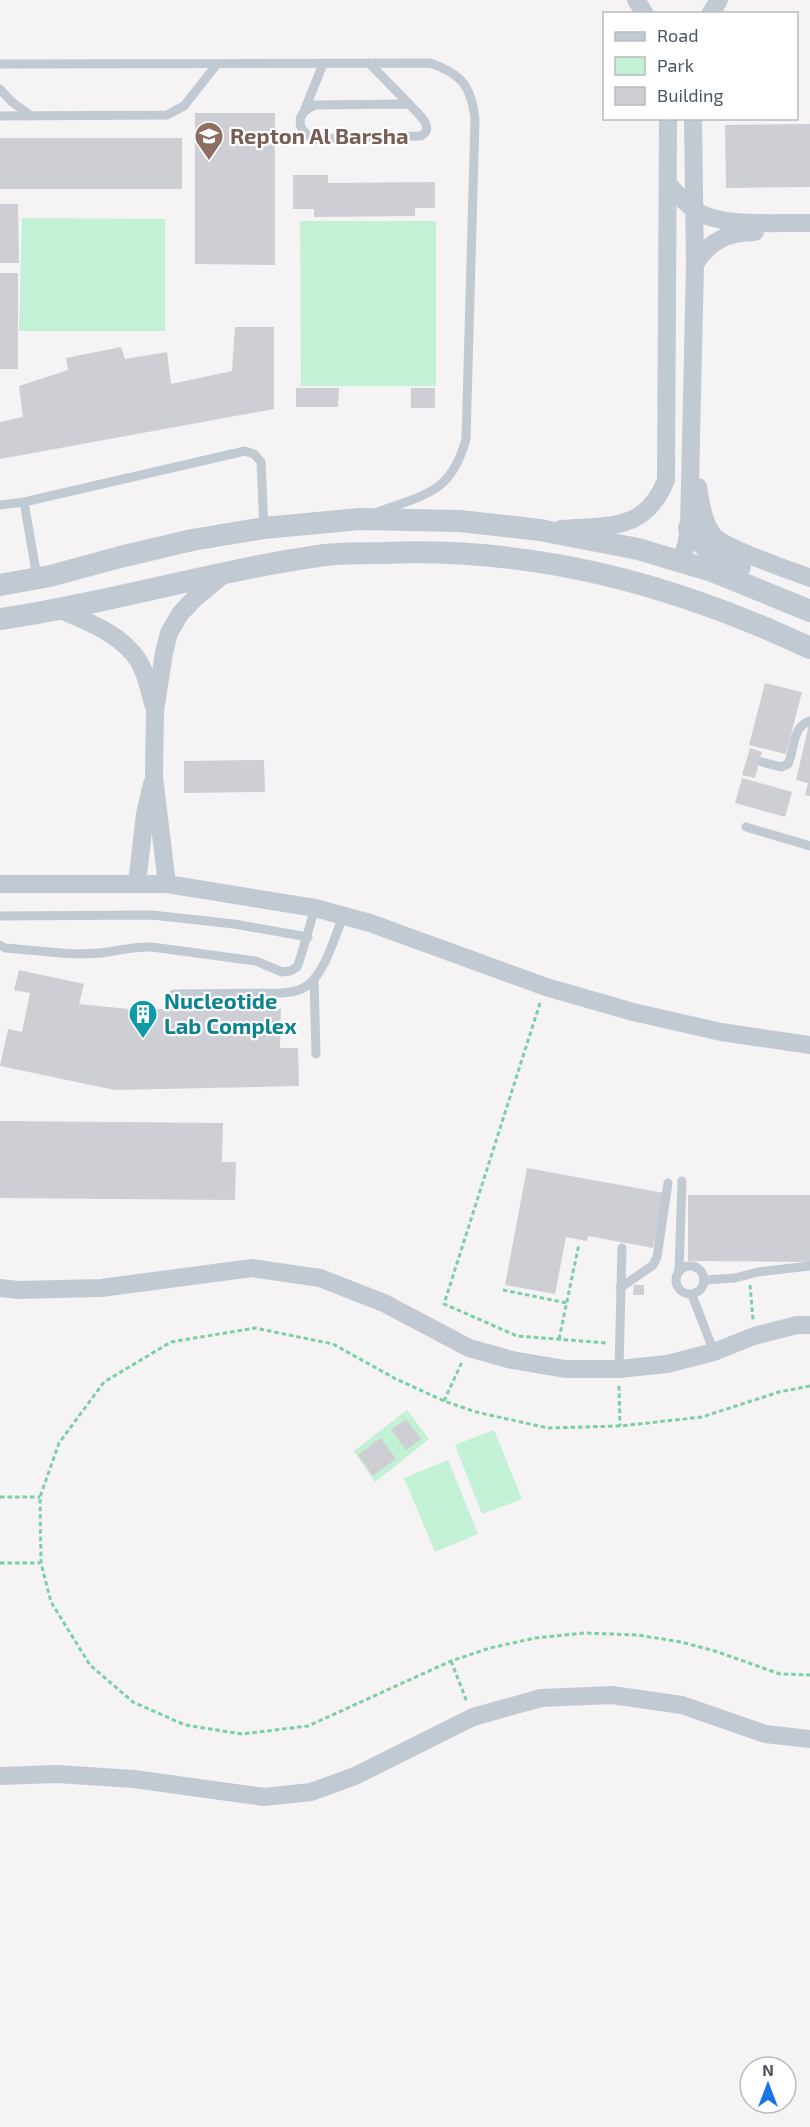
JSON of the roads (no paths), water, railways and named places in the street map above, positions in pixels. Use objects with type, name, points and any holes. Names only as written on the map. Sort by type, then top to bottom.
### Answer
[{"type":"street","points":[[540,530],[620,524],[634,519],[654,503],[666,480],[668,120]]},
{"type":"street","points":[[671,592],[690,528],[695,264],[693,120]]},
{"type":"street","points":[[668,184],[694,210],[724,221],[810,223]]},
{"type":"street","points":[[695,264],[701,253],[711,244],[734,233],[810,232]]},
{"type":"street","points":[[691,451],[702,507],[715,537],[736,549],[810,578]]},
{"type":"street","points":[[0,585],[182,543],[264,528],[360,519],[460,521],[540,530],[638,549],[712,572],[810,611]]},
{"type":"street","points":[[690,528],[702,545],[716,557],[797,590],[810,598]]},
{"type":"street","points":[[0,619],[61,610],[228,571],[328,555],[429,551],[530,559],[629,579],[716,608],[810,648]]},
{"type":"street","points":[[167,884],[154,777],[155,711],[164,653],[169,633],[180,614],[194,598],[228,571]]},
{"type":"street","points":[[61,610],[110,633],[126,645],[139,661],[147,680],[155,711]]},
{"type":"street","points":[[137,883],[145,814],[154,777]]},
{"type":"street","points":[[0,884],[167,884],[315,908],[546,987],[633,1012],[710,1029],[810,1045]]},
{"type":"street","points":[[0,1288],[18,1290],[101,1288],[252,1268],[320,1278],[384,1303],[469,1348],[512,1360],[565,1369],[619,1369],[667,1364],[714,1352],[754,1336],[797,1325],[810,1325]]},
{"type":"street","points":[[0,1776],[57,1774],[134,1779],[264,1797],[311,1792],[355,1776],[473,1717],[541,1698],[612,1695],[682,1705],[765,1734],[810,1739]]},
{"type":"lane","points":[[323,64],[300,117],[300,127],[305,134],[313,139],[426,134],[428,128],[426,123],[369,63]]},
{"type":"lane","points":[[0,64],[430,63],[448,69],[463,82],[473,100],[475,119],[466,440],[460,460],[449,478],[432,492],[360,519]]},
{"type":"lane","points":[[0,117],[167,114],[184,106],[217,64]]},
{"type":"lane","points":[[1,93],[30,116]]},
{"type":"lane","points":[[305,109],[315,105],[409,104]]},
{"type":"lane","points":[[0,505],[24,502],[245,451],[255,454],[261,462],[264,528]]},
{"type":"lane","points":[[24,502],[37,578]]},
{"type":"lane","points":[[762,762],[782,767],[788,764],[798,729],[803,723],[810,721]]},
{"type":"lane","points":[[746,827],[810,846]]},
{"type":"lane","points":[[0,945],[5,948],[85,953],[101,953],[136,946],[152,947],[256,961],[282,972],[297,967],[315,908]]},
{"type":"lane","points":[[0,916],[152,915],[234,924],[308,937]]},
{"type":"lane","points":[[174,994],[294,992],[305,987],[315,980],[321,969],[343,916]]},
{"type":"lane","points":[[315,980],[316,1054]]},
{"type":"lane","points":[[679,1271],[682,1181]]},
{"type":"lane","points":[[620,1288],[653,1265],[657,1257],[668,1183]]},
{"type":"lane","points":[[619,1369],[622,1248]]},
{"type":"lane","points":[[687,1266],[698,1268],[705,1280],[702,1288],[692,1295],[682,1293],[676,1285],[676,1275],[687,1266]]},
{"type":"lane","points":[[705,1280],[735,1278],[810,1266]]},
{"type":"lane","points":[[692,1295],[714,1352]]},
{"type":"place","name":"Repton Al Barsha","points":[[209,162]]},
{"type":"place","name":"Nucleotide Lab Complex","points":[[143,1040]]}]
